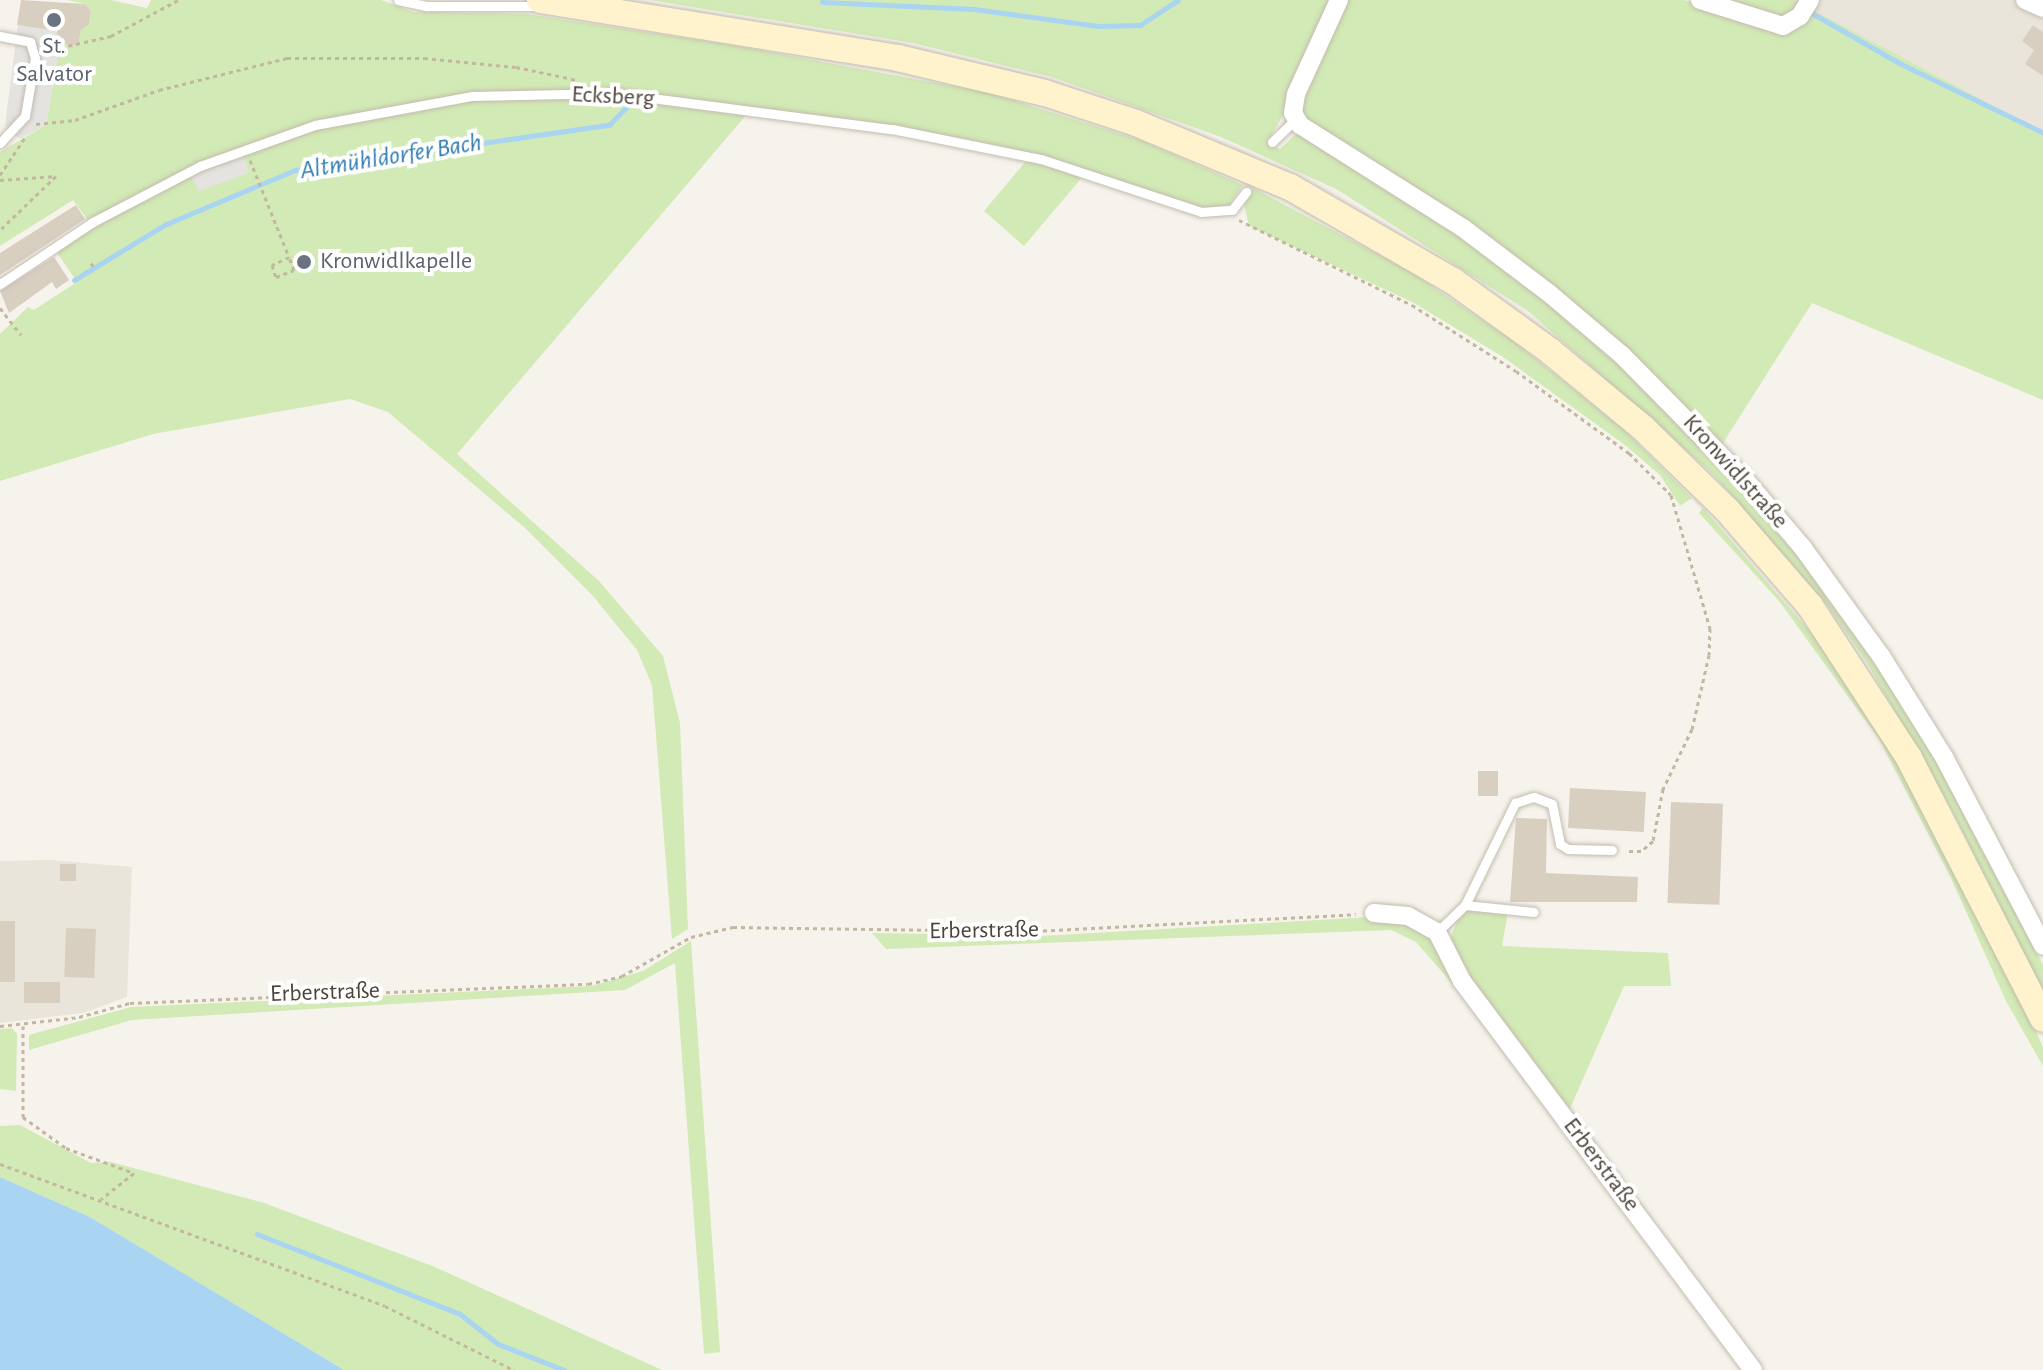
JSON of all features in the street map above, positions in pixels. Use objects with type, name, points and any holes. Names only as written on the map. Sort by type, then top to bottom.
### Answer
[{"type":"main road","points":[[540,0],[898,58],[1045,93],[1136,123],[1310,197],[1402,248],[1498,312],[1592,384],[1686,469],[1810,606],[1909,758],[2043,1019]]},
{"type":"street","points":[[1296,119],[1296,94],[1339,0]]},
{"type":"street","points":[[1700,0],[1773,24],[1789,24],[1800,16],[1810,0]]},
{"type":"street","points":[[2025,0],[2043,8]]},
{"type":"street","name":"Kronwidlstraße","points":[[1296,119],[1304,129],[1486,244],[1550,294],[1622,355],[1746,481],[1803,548],[1881,656],[1945,759],[2043,946]]},
{"type":"street","points":[[1374,913],[1408,916],[1437,932]]},
{"type":"street","name":"Erberstraße","points":[[1437,932],[1462,981],[1753,1370]]},
{"type":"lane","points":[[398,0],[427,6],[566,6]]},
{"type":"lane","points":[[0,36],[30,42],[35,52],[25,116],[0,143]]},
{"type":"lane","name":"Ecksberg","points":[[0,284],[138,196],[271,139],[431,103],[523,93],[613,93],[892,129],[1041,159],[1201,212],[1232,210]]},
{"type":"lane","points":[[1272,142],[1296,119]]},
{"type":"lane","points":[[1232,210],[1246,192]]},
{"type":"lane","points":[[1437,932],[1465,905],[1508,810],[1524,799],[1534,797],[1552,804],[1560,844],[1568,849],[1612,850]]},
{"type":"lane","points":[[1465,905],[1534,912]]},
{"type":"path","points":[[35,52],[82,47],[111,36],[178,0]]},
{"type":"path","points":[[0,177],[30,125],[75,120],[159,90],[287,58],[424,58],[516,67],[580,80]]},
{"type":"path","points":[[254,174],[262,192],[289,257],[294,270],[276,277],[272,265],[289,257]]},
{"type":"path","points":[[0,177],[56,176],[0,230]]},
{"type":"path","points":[[1232,210],[1246,228],[1401,299],[1516,371],[1629,453],[1671,495],[1710,628],[1709,655],[1692,729],[1663,789],[1653,841],[1641,851],[1612,850]]},
{"type":"path","points":[[91,263],[95,269]]},
{"type":"path","points":[[0,308],[21,335]]},
{"type":"path","name":"Erberstraße","points":[[0,1026],[23,1025],[130,1003],[588,984],[622,976],[691,937],[733,927],[1035,931],[1374,913]]},
{"type":"path","points":[[23,1025],[23,1117],[47,1138],[134,1173],[101,1199]]},
{"type":"path","points":[[0,1164],[101,1199],[310,1282],[385,1306],[514,1370]]},
{"type":"shaded area","points":[[1794,0],[2043,0],[2043,132],[1900,60]]},
{"type":"shaded area","points":[[18,25],[56,31],[57,59],[46,125],[20,139],[5,125]]},
{"type":"shaded area","points":[[243,153],[249,173],[199,191],[190,174]]},
{"type":"shaded area","points":[[50,860],[132,867],[127,997],[83,1013],[0,1023],[0,861]]},
{"type":"green space","points":[[67,0],[111,0],[147,8],[151,0],[381,0],[413,12],[526,14],[731,45],[990,93],[1140,140],[1243,185],[1229,205],[1205,209],[1073,165],[986,143],[892,126],[747,114],[457,454],[599,581],[663,656],[680,723],[688,929],[672,939],[652,685],[637,650],[593,596],[525,528],[388,412],[350,399],[153,434],[0,481],[0,334],[28,307],[34,310],[77,282],[56,251],[106,218],[100,213],[88,220],[73,200],[0,246],[0,152],[46,125],[57,59],[55,42],[78,46],[81,30],[89,24],[91,11],[85,4]]},
{"type":"green space","points":[[650,0],[1334,0],[1290,104],[1267,142],[1280,149],[1298,132],[1444,220],[1615,353],[1740,482],[1878,656],[1997,871],[2043,965],[2043,995],[1953,812],[1867,663],[1827,605],[1712,473],[1528,311],[1336,189],[1221,137],[1052,77],[913,43]]},
{"type":"green space","points":[[1344,0],[1684,0],[1770,28],[1809,8],[2043,132],[2043,400],[1812,303],[1721,446],[1661,385],[1300,115],[1301,87]]},
{"type":"green space","points":[[1717,0],[1794,0],[1801,4],[1788,16],[1771,18]]},
{"type":"green space","points":[[1026,161],[1084,175],[1024,246],[984,211]]},
{"type":"green space","points":[[1253,188],[1411,272],[1516,343],[1624,430],[1692,498],[1680,506],[1660,475],[1625,445],[1503,357],[1414,303],[1249,226],[1244,205]]},
{"type":"green space","points":[[1703,508],[1812,634],[1911,782],[2014,983],[2043,1047],[2043,1066],[2006,1001],[1951,878],[1879,739],[1779,601],[1699,513]]},
{"type":"green space","points":[[1468,909],[1508,912],[1502,946],[1668,953],[1671,986],[1624,986],[1568,1113],[1458,965],[1450,939],[1459,916]]},
{"type":"green space","points":[[1388,916],[1422,929],[1493,1030],[1416,942],[1391,930],[886,949],[872,933],[1041,936]]},
{"type":"green space","points":[[691,941],[720,1352],[704,1354],[675,963],[625,990],[132,1020],[29,1050],[29,1035],[131,1007],[592,986],[643,971]]},
{"type":"green space","points":[[12,1028],[17,1034],[16,1091],[0,1089],[0,1029]]},
{"type":"green space","points":[[20,1125],[91,1163],[111,1162],[264,1203],[435,1267],[662,1370],[344,1370],[90,1217],[0,1177],[0,1126]]},
{"type":"water","points":[[0,1177],[90,1217],[344,1370],[0,1370]]},
{"type":"building","name":"St. Salvator","points":[[21,0],[85,4],[91,11],[89,24],[81,30],[78,46],[55,42],[57,31],[17,25]]},
{"type":"building","points":[[2033,25],[2043,32],[2043,76],[2025,64],[2034,50],[2022,41]]},
{"type":"building","points":[[76,205],[85,219],[0,275],[0,253]]},
{"type":"building","points":[[54,257],[69,280],[56,289],[52,282],[9,313],[0,291]]},
{"type":"building","points":[[1478,771],[1498,771],[1498,796],[1478,796]]},
{"type":"building","points":[[1570,788],[1646,792],[1644,832],[1568,828]]},
{"type":"building","points":[[1671,802],[1723,804],[1719,905],[1667,903]]},
{"type":"building","points":[[1516,818],[1547,819],[1546,873],[1638,877],[1637,902],[1510,902]]},
{"type":"building","points":[[60,864],[76,864],[76,881],[60,881]]},
{"type":"building","points":[[0,921],[15,921],[15,982],[0,982]]},
{"type":"building","points":[[66,928],[96,929],[94,978],[64,977]]},
{"type":"building","points":[[24,982],[60,982],[60,1003],[24,1003]]},
{"type":"waterway","name":"Altmühldorfer Bach","points":[[822,2],[974,9],[1098,26],[1140,25],[1178,0]]},
{"type":"waterway","name":"Altmühldorfer Bach","points":[[1808,11],[1899,63],[2042,132]]},
{"type":"waterway","name":"Altmühldorfer Bach","points":[[74,280],[164,225],[295,170],[609,125],[628,105]]},
{"type":"waterway","points":[[257,1234],[460,1314],[498,1344],[564,1370]]},
{"type":"place","name":"St. Salvator","points":[[54,20]]},
{"type":"place","name":"Kronwidlkapelle","points":[[304,262]]}]
